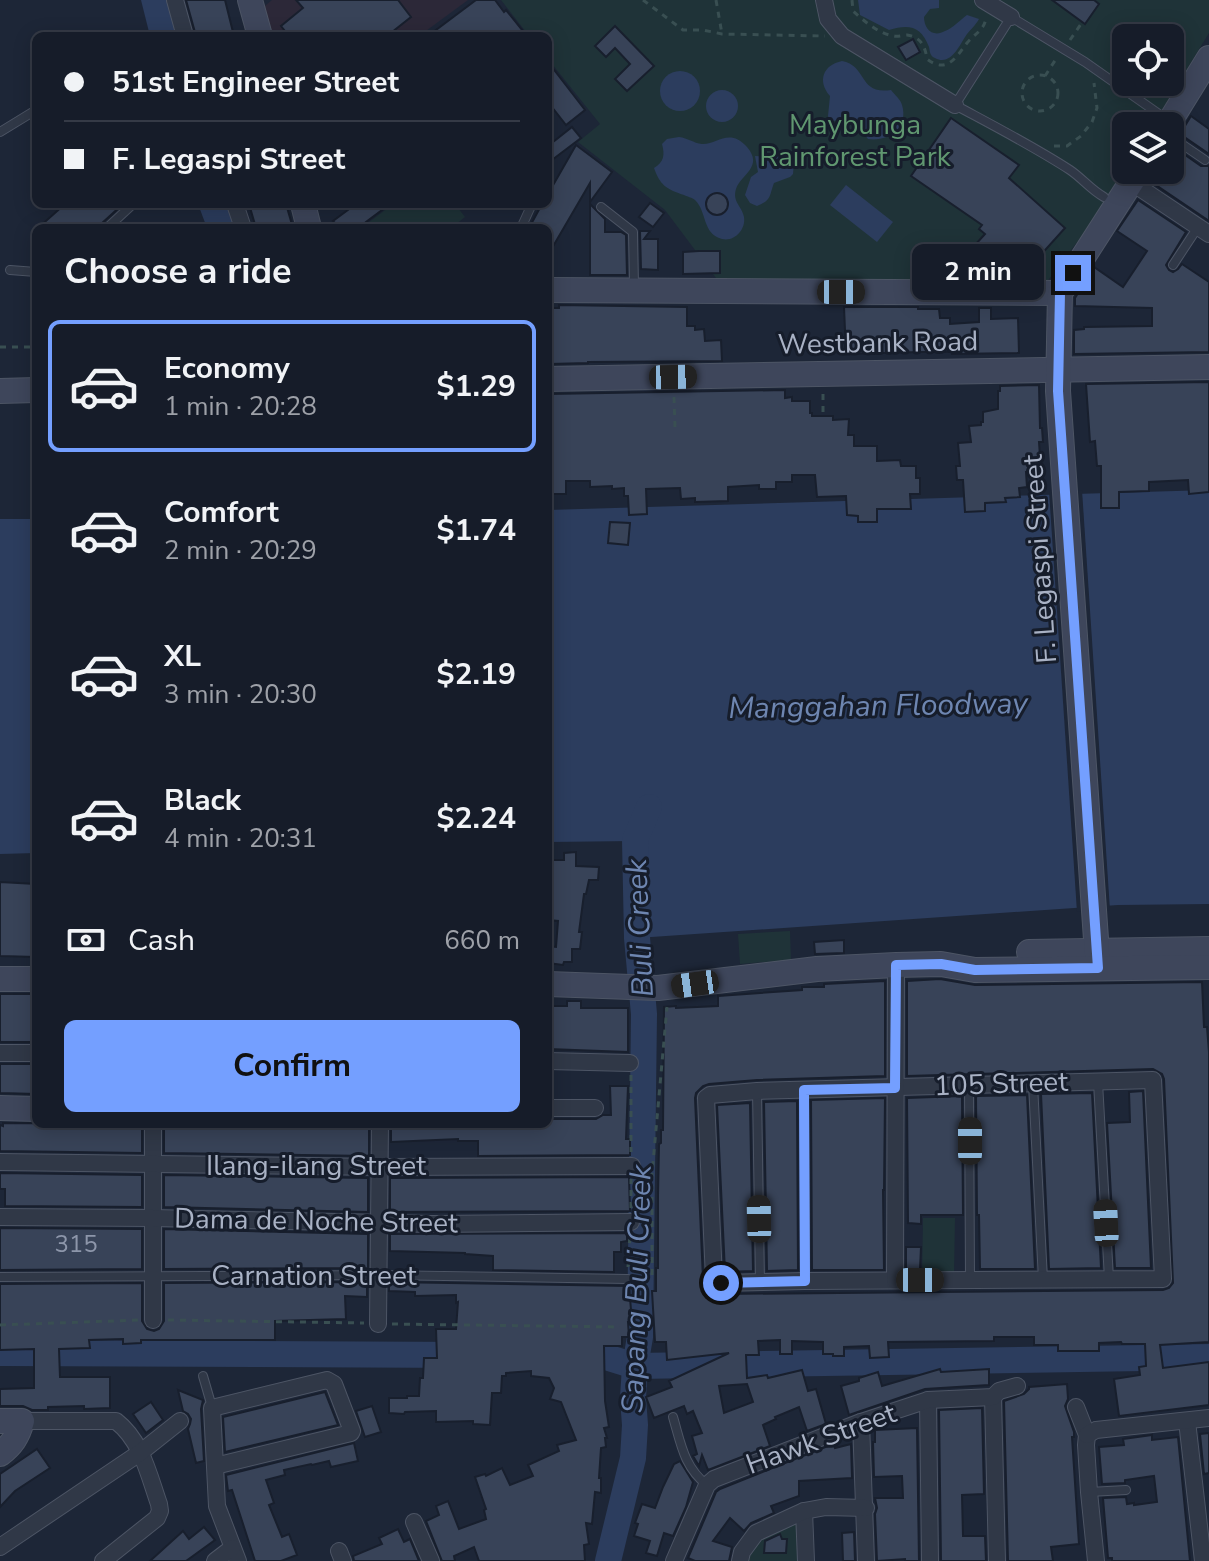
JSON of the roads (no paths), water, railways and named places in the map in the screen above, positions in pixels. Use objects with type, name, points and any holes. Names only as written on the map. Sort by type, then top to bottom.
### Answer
[{"type":"main road","points":[[250,0],[259,32]]},
{"type":"main road","points":[[1169,112],[1209,58]]},
{"type":"main road","points":[[552,290],[1060,293],[1130,184]]},
{"type":"main road","name":"F. Legaspi Street","points":[[1060,293],[1059,405],[1098,959]]},
{"type":"main road","name":"Westbank Road","points":[[552,379],[1209,367]]},
{"type":"main road","points":[[0,391],[32,390]]},
{"type":"main road","points":[[552,984],[663,988],[817,969],[941,964],[975,970],[1209,949]]},
{"type":"main road","points":[[1098,959],[1209,967]]},
{"type":"main road","points":[[0,979],[32,979]]},
{"type":"main road","points":[[0,1108],[32,1109]]},
{"type":"main road","points":[[0,1454],[10,1447],[19,1433],[11,1421]]},
{"type":"street","points":[[175,0],[184,32]]},
{"type":"street","points":[[824,0],[828,19],[842,36],[955,105]]},
{"type":"street","points":[[984,6],[1011,17]]},
{"type":"street","points":[[1145,184],[1203,230]]},
{"type":"street","points":[[895,1280],[896,965]]},
{"type":"street","points":[[0,1053],[32,1053]]},
{"type":"street","points":[[552,1061],[630,1063]]},
{"type":"street","name":"105 Street","points":[[760,1282],[721,1283],[714,1279],[706,1098],[710,1095],[757,1091],[1153,1080],[1163,1279],[1109,1279]]},
{"type":"street","points":[[552,1108],[595,1108]]},
{"type":"street","points":[[153,1128],[153,1320]]},
{"type":"street","points":[[378,1324],[380,1128]]},
{"type":"street","name":"Ilang-ilang Street","points":[[0,1162],[380,1167],[632,1166]]},
{"type":"street","name":"Dama de Noche Street","points":[[0,1217],[432,1224],[631,1222]]},
{"type":"street","points":[[760,1282],[1109,1279]]},
{"type":"street","points":[[215,1466],[351,1433],[334,1384],[327,1380],[212,1408],[217,1506],[235,1554],[215,1561]]},
{"type":"street","name":"Hawk Street","points":[[707,1485],[714,1479],[861,1422],[928,1400],[993,1397],[999,1391],[1017,1386]]},
{"type":"street","points":[[993,1397],[997,1561]]},
{"type":"street","points":[[928,1400],[930,1561]]},
{"type":"street","points":[[1076,1407],[1087,1435],[1096,1561]]},
{"type":"street","points":[[1087,1435],[1096,1430],[1209,1418]]},
{"type":"street","points":[[11,1421],[116,1421],[141,1452],[160,1511],[157,1518],[103,1561]]},
{"type":"street","points":[[0,1547],[141,1452],[180,1421]]},
{"type":"street","points":[[1187,1421],[1203,1561]]},
{"type":"street","points":[[861,1422],[866,1561]]},
{"type":"street","points":[[674,1561],[707,1485]]},
{"type":"street","points":[[740,1561],[742,1552],[756,1533],[804,1511],[826,1507],[866,1508]]},
{"type":"street","points":[[804,1511],[806,1561]]},
{"type":"street","points":[[414,1522],[431,1561]]},
{"type":"lane","points":[[1104,197],[1091,190],[1073,172],[955,105],[1011,17],[1090,65],[1152,112]]},
{"type":"lane","points":[[0,132],[32,112]]},
{"type":"lane","points":[[1184,146],[1205,160]]},
{"type":"lane","points":[[601,207],[633,232],[634,290]]},
{"type":"lane","points":[[111,224],[129,208]]},
{"type":"lane","points":[[1173,265],[1203,230]]},
{"type":"lane","points":[[10,270],[32,272]]},
{"type":"lane","points":[[1098,1082],[1109,1279]]},
{"type":"lane","points":[[1033,1084],[1043,1280]]},
{"type":"lane","points":[[969,1085],[970,1280]]},
{"type":"lane","points":[[804,1090],[805,1281]]},
{"type":"lane","points":[[757,1091],[760,1282]]},
{"type":"lane","name":"Carnation Street","points":[[0,1277],[379,1275],[628,1279]]},
{"type":"lane","points":[[203,1376],[212,1408]]},
{"type":"lane","points":[[673,1417],[686,1462],[707,1485]]},
{"type":"lane","points":[[1089,1492],[1126,1490]]},
{"type":"water","points":[[141,0],[169,0],[180,32],[149,32]]},
{"type":"water","points":[[858,0],[939,0],[939,8],[930,9],[924,17],[927,29],[933,33],[951,28],[967,15],[979,19],[954,53],[941,60],[931,55],[926,40],[914,28],[889,30],[860,15]]},
{"type":"water","points":[[842,61],[856,68],[873,88],[891,90],[899,99],[903,113],[900,127],[895,132],[883,138],[868,139],[848,117],[830,122],[830,96],[823,79],[830,66]]},
{"type":"water","points":[[680,71],[694,77],[700,91],[694,105],[680,111],[666,105],[660,91],[666,77]]},
{"type":"water","points":[[722,90],[733,95],[738,106],[733,117],[722,122],[711,117],[706,106],[711,95]]},
{"type":"water","points":[[679,137],[702,144],[734,138],[741,141],[752,154],[750,170],[736,189],[735,197],[744,222],[735,237],[722,239],[716,236],[695,200],[668,188],[659,179],[654,168],[663,158],[662,144],[667,139]]},
{"type":"water","points":[[781,154],[794,162],[793,174],[774,183],[765,202],[757,206],[750,203],[745,195],[751,177],[758,172],[755,156],[774,157]]},
{"type":"water","points":[[846,185],[893,222],[877,242],[830,205]]},
{"type":"water","points":[[200,208],[232,208],[238,224],[206,224]]},
{"type":"water","points":[[1209,490],[1209,904],[1118,905],[637,938],[635,841],[552,842],[552,510]]},
{"type":"water","points":[[0,519],[32,519],[32,853],[0,854]]},
{"type":"waterway","name":"Sapang Buli Creek","points":[[608,1561],[633,1458],[633,1398],[640,1337],[644,1014],[637,938],[635,840],[649,807]]},
{"type":"waterway","points":[[0,1353],[472,1355]]},
{"type":"waterway","points":[[572,1354],[593,1353],[635,1366],[1209,1357]]},
{"type":"park label","name":"Maybunga Rainforest Park","points":[[855,141]]},
{"type":"water label","name":"Manggahan Floodway","points":[[878,706]]},
{"type":"water label","name":"Buli Creek","points":[[640,928]]}]
